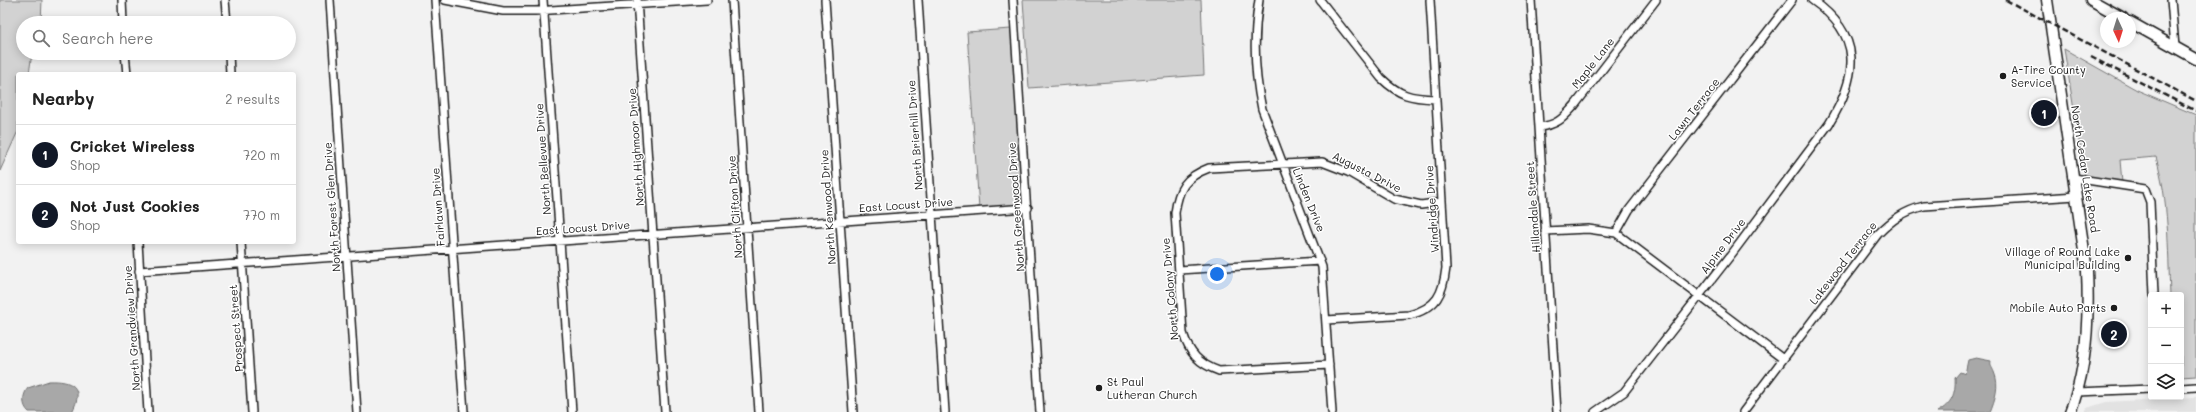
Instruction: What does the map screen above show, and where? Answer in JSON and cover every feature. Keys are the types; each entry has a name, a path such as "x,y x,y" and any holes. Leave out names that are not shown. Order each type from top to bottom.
{"main road":[{"name":"North Cedar Lake Road","path":"2047,0 2084,242 2088,297 2085,340 2077,392 2070,412"},
{"path":"2091,0 2112,12"},
{"path":"2136,25 2196,59"}],"street":[{"path":"122,0 123,16"},
{"path":"226,0 227,16"},
{"name":"North Forest Glen Drive","path":"330,0 357,412"},
{"name":"Fairlawn Drive","path":"435,0 464,412"},
{"path":"445,0 504,11 544,10 637,2 706,0"},
{"name":"North Bellevue Drive","path":"543,0 572,412"},
{"name":"North Clifton Drive","path":"732,0 760,412"},
{"name":"North Kenwood Drive","path":"825,0 853,412"},
{"name":"North Brierhill Drive","path":"918,0 945,412"},
{"name":"North Greenwood Drive","path":"1013,0 1028,208 1040,412"},
{"name":"Linden Drive","path":"1259,0 1254,28 1257,85 1262,109 1320,261 1326,320 1332,412"},
{"path":"1320,0 1381,78 1392,89 1415,98 1436,99"},
{"name":"Windridge Drive","path":"1326,320 1410,315 1422,311 1433,303 1444,288 1446,268 1430,0"},
{"name":"Hillandale Street","path":"1531,0 1557,412"},
{"name":"Maple Lane","path":"1539,126 1551,126 1561,120 1575,105 1656,0"},
{"name":"Lawn Terrace","path":"1616,233 1629,210 1792,0"},
{"name":"Alpine Drive","path":"1595,412 1624,392 1699,296 1829,124 1839,108 1850,79 1851,53 1848,39 1827,10 1812,0"},
{"path":"2172,0 2175,47"},
{"name":"North Highmoor Drive","path":"637,2 665,412"},
{"path":"126,60 127,72"},
{"path":"229,60 230,72"},
{"name":"Augusta Drive","path":"1283,163 1322,162 1348,172 1394,200 1421,204 1442,202"},
{"name":"North Colony Drive","path":"1283,163 1209,168 1197,173 1185,183 1178,195 1175,214 1183,333 1187,346 1196,358 1206,366 1219,371 1329,365"},
{"path":"2074,178 2146,189 2150,202 2154,292"},
{"name":"Lakewood Terrace","path":"1743,412 1878,234 1892,220 1907,210 1924,206 1952,203 2076,196"},
{"name":"East Locust Drive","path":"139,271 1028,208"},
{"path":"1545,231 1588,229 1616,233 1783,359"},
{"name":"North Grandview Drive","path":"138,244 148,412"},
{"name":"Prospect Street","path":"241,244 252,412"},
{"path":"1179,270 1320,261"},
{"path":"2184,388 2196,387"},
{"path":"2077,392 2148,389"}],"shaded area":[{"path":"0,0 42,0 41,16 16,16 16,60 31,60 29,72 16,72 16,135 0,171"},
{"path":"1023,0 1201,0 1204,75 1029,88"},
{"path":"1011,29 1022,197 1013,206 979,209 967,32"},
{"path":"2064,49 2137,90 2196,115 2196,376 2184,377 2184,292 2170,292 2166,208 2156,157 2120,160 2122,183 2085,177"},
{"path":"1976,358 1991,361 1996,377 1997,387 1990,412 1937,412 1950,402 1955,389 1955,378 1960,372 1965,374 1968,360"},
{"path":"49,381 64,382 74,387 77,396 72,412 29,412 27,410 24,400 28,388"},
{"path":"2196,397 2196,412 2085,412 2087,408 2106,402 2148,400 2184,400 2184,398"}],"railway":[{"path":"2006,0 2196,101"},
{"path":"2091,57 2196,111"}],"place":[{"name":"A-Tire County Service","path":"2003,76"},
{"name":"Cricket Wireless","path":"2044,113"},
{"name":"Village of Round Lake Municipal Building","path":"2128,258"},
{"name":"Mobile Auto Parts","path":"2114,308"},
{"name":"Not Just Cookies","path":"2114,334"},
{"name":"St Paul Lutheran Church","path":"1099,388"}]}
